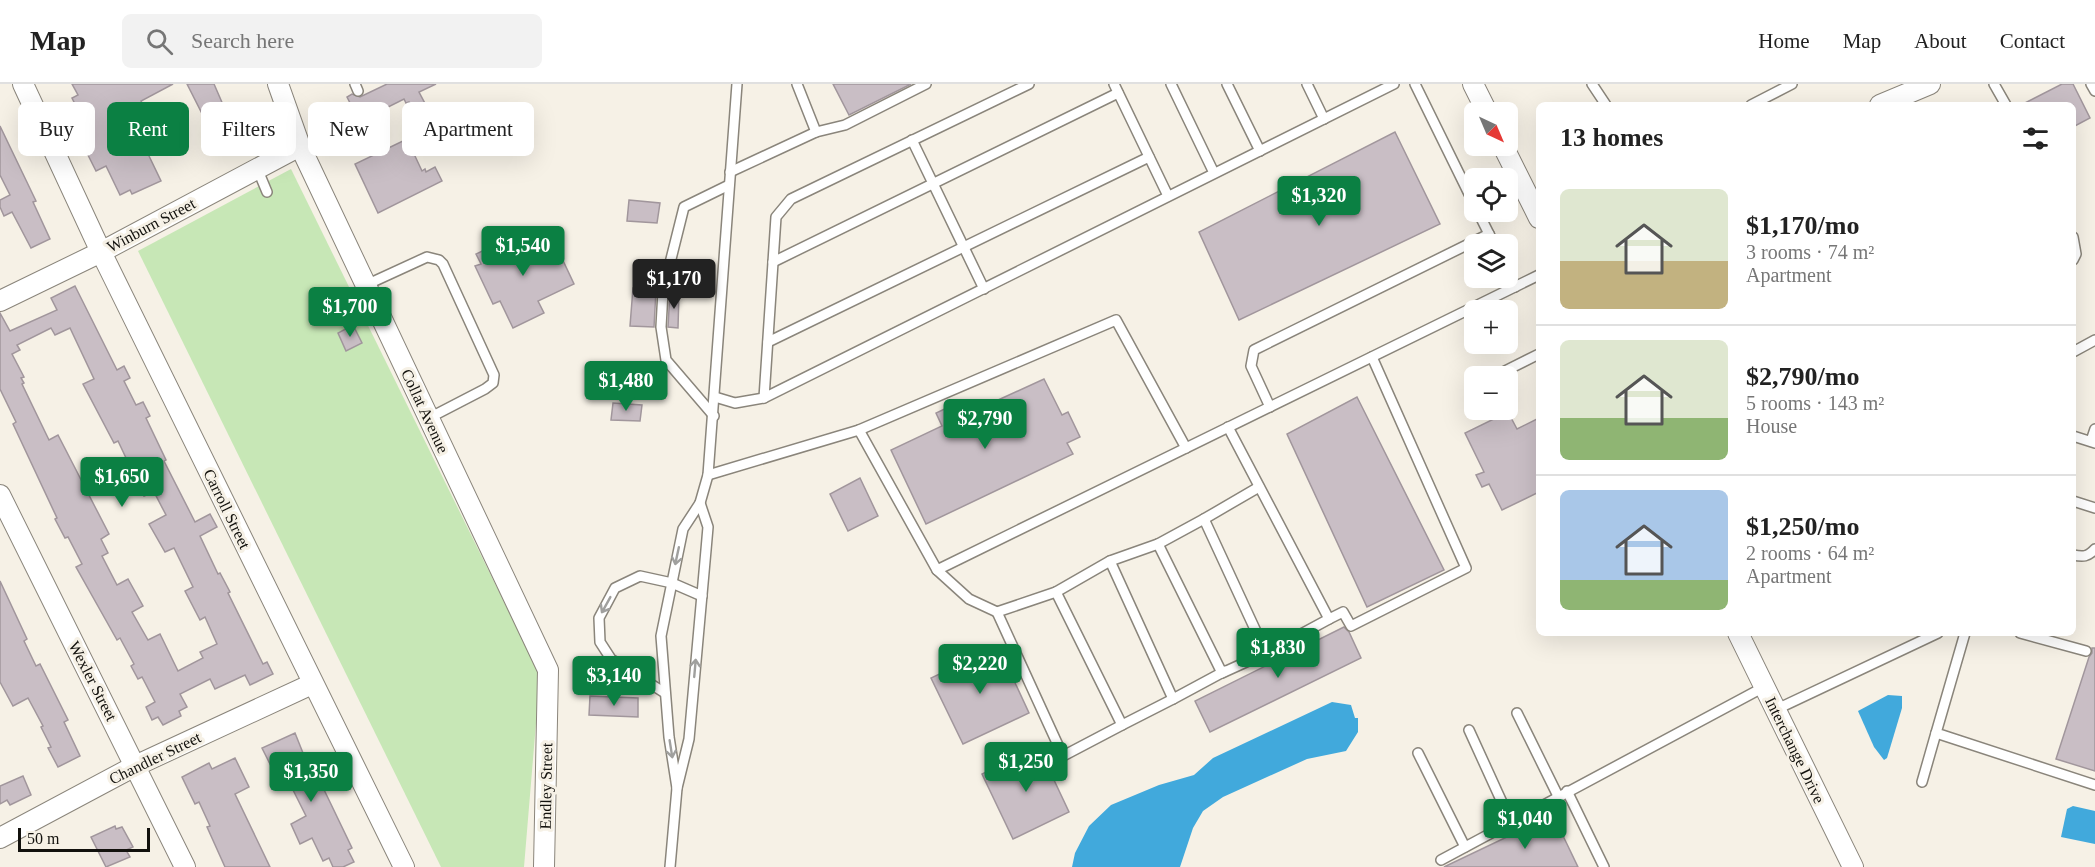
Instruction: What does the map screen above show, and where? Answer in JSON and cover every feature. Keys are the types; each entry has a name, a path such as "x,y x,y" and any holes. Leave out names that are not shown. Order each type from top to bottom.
{"street":[{"name":"Carroll Street","path":"23,84 101,252 404,867"},
{"path":"1473,84 1482,102"},
{"path":"1887,102 1930,84"},
{"name":"Collat Avenue","path":"281,85 300,146 548,670"},
{"name":"Winburn Street","path":"0,301 101,252 300,146"},
{"path":"1508,156 1536,212"},
{"name":"Wexler Street","path":"0,495 185,867"},
{"name":"Interchange Drive","path":"1739,636 1854,867"},
{"name":"Endley Street","path":"544,867 548,670"},
{"name":"Chandler Street","path":"0,838 135,766 312,684"}],"lane":[{"path":"676,788 661,636 683,529 700,503 708,475 737,84"},
{"path":"797,84 816,132"},
{"path":"730,172 816,132 845,125 926,84"},
{"path":"764,398 776,218 791,199 1029,84"},
{"path":"1171,84 1214,173"},
{"path":"1227,84 1260,151"},
{"path":"1307,84 1324,119"},
{"path":"715,397 735,403 764,398 1394,84"},
{"path":"1415,84 1464,184"},
{"path":"1592,84 1604,102"},
{"path":"1757,102 1792,84"},
{"path":"1994,84 2004,102"},
{"path":"2091,84 2095,91"},
{"path":"773,262 933,184 1116,88 1168,196"},
{"path":"912,140 984,289"},
{"path":"768,342 1149,157"},
{"path":"257,168 267,192"},
{"path":"714,416 666,360 662,327 663,291 684,207 729,185"},
{"path":"1483,222 1489,234"},
{"path":"1270,407 1251,366 1254,350 1464,246"},
{"path":"366,285 428,257 439,260 443,264 494,375 493,383 485,390 429,418"},
{"path":"1518,286 1536,276"},
{"path":"937,570 1513,288"},
{"path":"708,475 859,430 1116,320 1186,448"},
{"path":"2076,350 2095,340"},
{"path":"1515,366 1536,356"},
{"path":"859,430 937,570 969,599 997,612 1063,756 1343,612 1351,626 1466,568 1372,357"},
{"path":"1228,427 1329,619"},
{"path":"2076,437 2093,442 2095,429"},
{"path":"997,612 1056,592 1110,561 1158,544 1259,487"},
{"path":"2076,502 2095,508"},
{"path":"670,867 676,788 689,739 708,527 700,503"},
{"path":"1204,519 1266,653"},
{"path":"1158,544 1222,673 1225,671"},
{"path":"2076,556 2084,557 2095,549"},
{"path":"1110,561 1173,699"},
{"path":"665,693 611,659 600,642 599,618 615,588 639,576 672,583 702,596"},
{"path":"1056,592 1122,725"},
{"path":"1775,710 1932,636"},
{"path":"1923,782 1964,636"},
{"path":"2031,636 2086,651"},
{"path":"1441,860 1764,687"},
{"path":"1517,713 1558,796"},
{"path":"1469,730 1511,822"},
{"path":"1936,733 2095,785"},
{"path":"1419,753 1466,846"},
{"path":"1567,791 1604,867"}],"green space":[{"path":"291,169 540,675 524,867 441,867 138,251"}],"water":[{"path":"1888,695 1902,696 1902,708 1887,758 1884,760 1874,747 1858,711"},
{"path":"1332,702 1351,705 1355,718 1358,718 1358,732 1346,751 1307,759 1223,797 1203,811 1193,828 1180,867 1072,867 1075,853 1089,826 1111,805 1159,785 1194,775 1213,758"},
{"path":"2073,806 2095,811 2095,844 2061,837 2067,809"}],"building":[{"path":"72,84 173,84 142,102 107,102 107,156 149,156 161,181 132,194 130,190 120,195 106,166 96,171 88,156 95,156 95,102 74,102 72,98 78,95"},
{"path":"187,84 214,84 222,102 201,102 201,112"},
{"path":"387,84 436,84 419,92 424,102 406,102 404,99 390,106 390,102 350,102 347,97 352,94 360,97"},
{"path":"833,84 911,84 849,115"},
{"path":"2062,84 2073,84 2090,118 2076,125 2076,102 2027,102"},
{"path":"0,126 36,201 33,202 50,239 31,248 12,212 4,216 0,207 0,200 10,195 0,175"},
{"path":"1395,132 1440,224 1239,320 1199,232"},
{"path":"402,141 402,156 415,156 422,171 425,169 426,172 435,167 442,181 378,213 355,164 372,156 390,156 390,147"},
{"path":"629,200 660,203 657,223 627,221"},
{"path":"551,235 574,284 538,301 544,313 513,328 500,301 493,304 475,266 481,264 476,254 509,238 515,252"},
{"path":"75,286 117,370 124,366 130,378 124,381 136,405 143,402 150,416 146,418 166,460 164,461 195,522 210,514 217,527 200,536 218,574 220,573 230,592 228,593 263,664 267,662 273,674 250,685 245,675 215,689 210,679 180,694 187,707 179,711 181,716 163,725 158,717 152,720 146,707 155,702 142,677 138,679 131,666 134,664 120,638 117,640 76,567 82,564 68,537 65,538 55,519 57,518 13,424 16,422 0,389 0,313 10,331 57,310 51,298","holes":["51,328 55,335 70,328 94,379 83,384 114,443 118,441 144,496 154,492 166,515 149,524 165,552 174,548 193,587 185,591 200,620 205,617 217,644 200,652 203,658 178,671 160,634 148,640 132,612 143,606 128,579 117,585 102,556 108,553 101,539 109,534 58,435 49,440 22,384 24,383 21,378 24,377 12,354 20,350 17,345"]},
{"path":"633,288 656,290 654,327 630,326"},
{"path":"670,291 679,292 678,328 668,327"},
{"path":"353,325 362,343 346,351 338,333"},
{"path":"1044,379 1062,415 1068,412 1080,437 1067,443 1073,454 926,524 891,450 942,426 936,413 955,404 961,417"},
{"path":"1357,397 1444,570 1367,607 1287,434"},
{"path":"613,403 642,405 640,421 611,420"},
{"path":"1492,420 1512,420 1517,429 1536,420 1536,493 1502,510 1489,484 1482,487 1476,475 1484,472 1465,433"},
{"path":"860,478 878,516 848,531 830,494"},
{"path":"0,581 27,639 24,641 36,666 40,664 68,720 64,722 80,756 58,767 48,748 51,747 41,727 43,726 28,698 13,706 0,682"},
{"path":"1344,627 1349,632 1361,658 1210,732 1195,701"},
{"path":"998,646 1029,713 963,744 931,678"},
{"path":"2092,648 2095,648 2095,771 2056,759"},
{"path":"590,696 638,698 638,717 589,715"},
{"path":"295,733 311,773 315,771 352,848 348,850 354,862 343,867 333,867 329,858 323,861 312,838 300,844 291,824 306,816 280,764 272,768 262,748"},
{"path":"1038,746 1069,812 1013,839 982,774"},
{"path":"235,758 249,787 235,794 270,867 225,867 207,827 210,826 199,802 195,804 182,777 209,763 212,769"},
{"path":"23,776 31,795 10,805 7,800 0,804 0,786"},
{"path":"1553,815 1578,867 1444,867"},
{"path":"115,826 116,829 122,827 133,847 126,850 130,857 106,867 91,837"}]}
